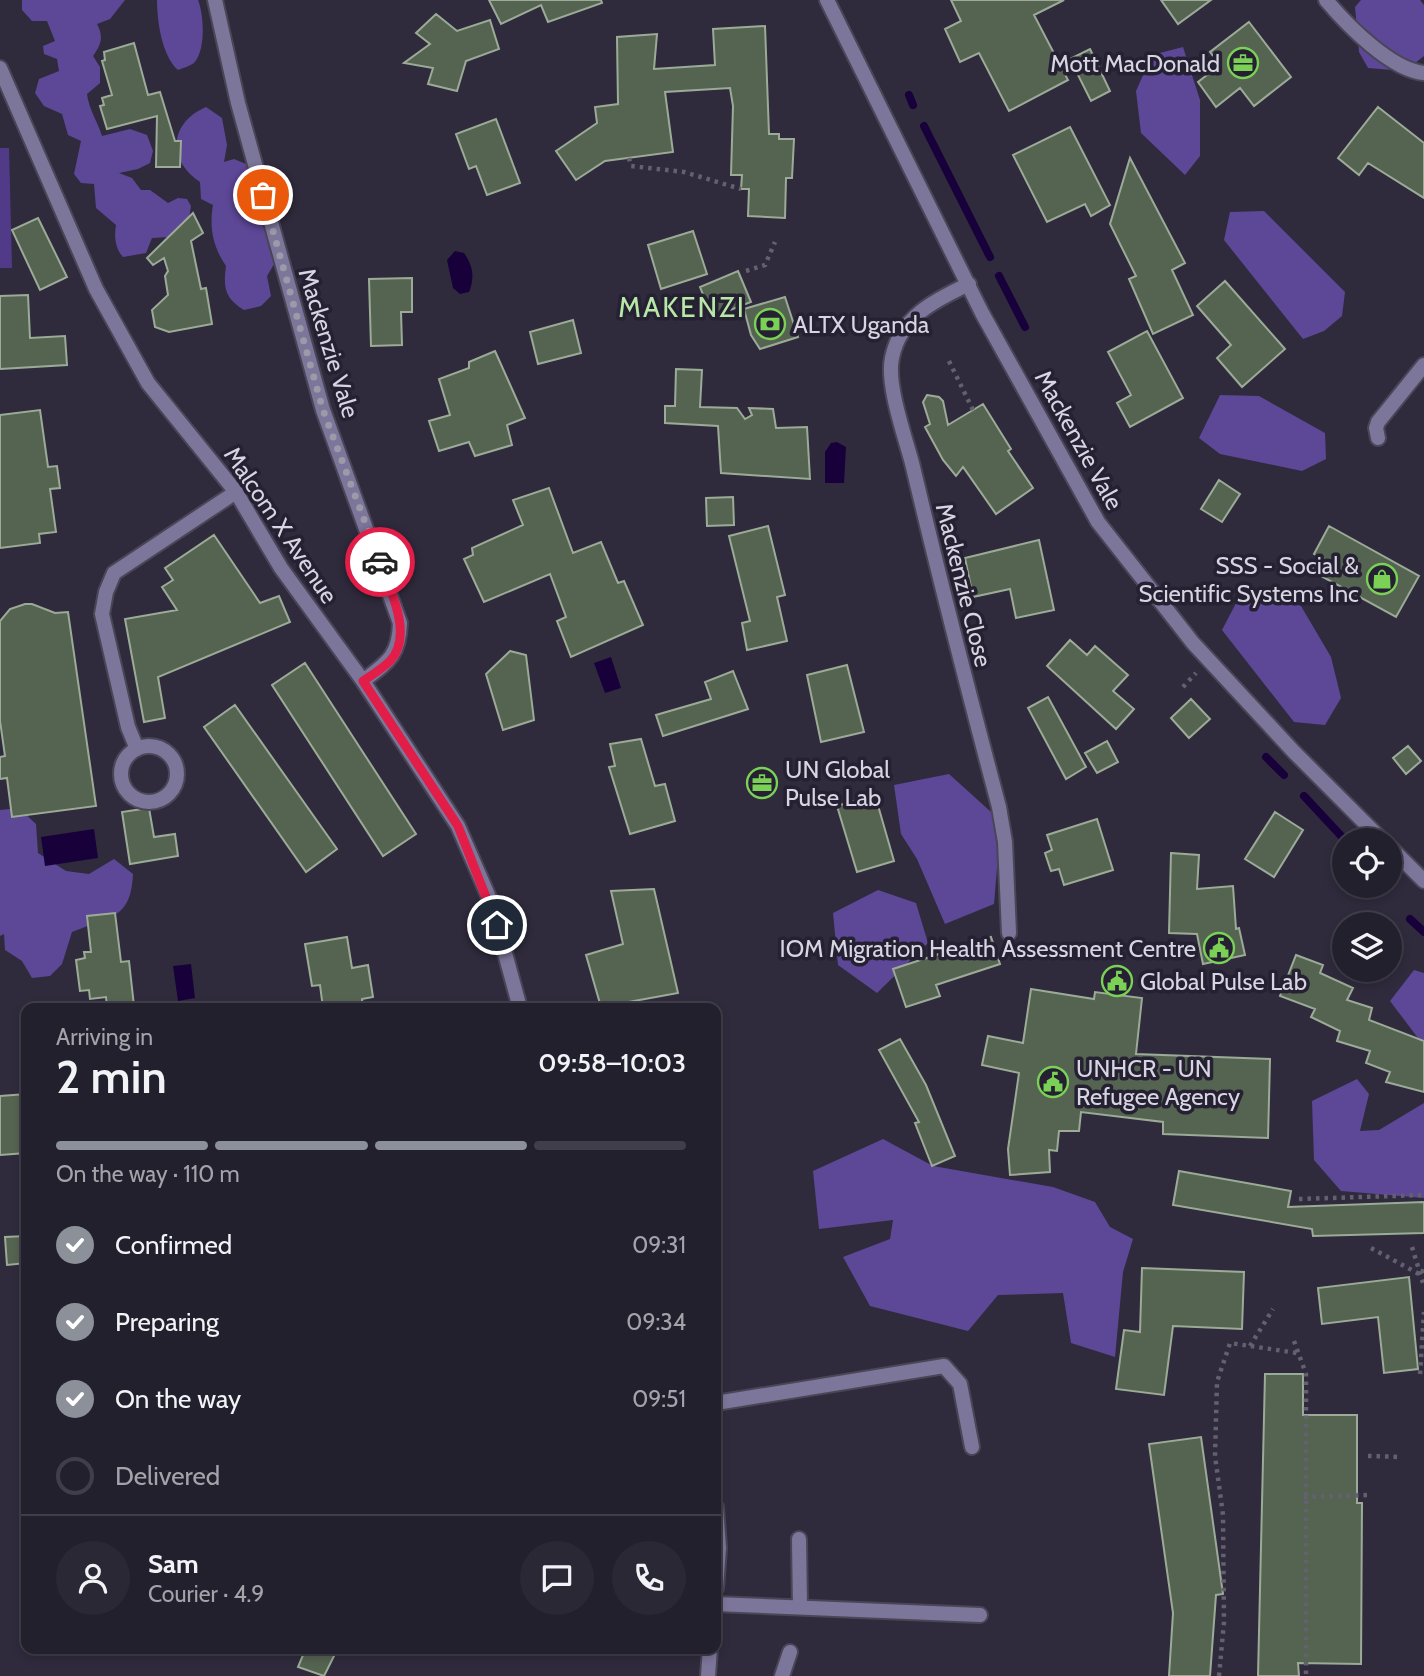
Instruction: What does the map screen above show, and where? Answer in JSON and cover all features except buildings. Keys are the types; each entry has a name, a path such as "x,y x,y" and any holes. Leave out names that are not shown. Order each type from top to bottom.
{"street":[{"name":"Mackenzie Vale","path":"215,0 241,114 323,410 400,623 399,641 391,660 363,681"},
{"name":"Mackenzie Vale","path":"827,0 969,284 1074,483 1098,522 1146,587 1254,709 1370,828"},
{"path":"1326,0 1364,39 1395,62 1424,73"},
{"name":"Malcom X Avenue","path":"0,68 96,289 148,383 236,492 281,568 363,681 458,826 491,902 519,1003"},
{"name":"Mackenzie Close","path":"969,284 927,304 898,340 891,360 894,388 932,553 999,807 1005,842 1009,933"},
{"path":"1378,438 1378,422 1424,365"},
{"path":"137,749 128,727 102,614 106,592 114,573 236,492"},
{"path":"1402,859 1424,881"},
{"path":"721,1402 944,1366 960,1384 972,1447"},
{"path":"799,1539 800,1607"},
{"path":"721,1604 980,1615"},
{"path":"782,1676 790,1653"},
{"path":"708,1676 710,1654"}],"path":[{"path":"629,158 631,166 684,172 741,188"},
{"path":"746,271 765,265 775,242"},
{"path":"949,361 973,410"},
{"path":"1299,1199 1424,1195"},
{"path":"1412,1247 1424,1286"},
{"path":"1371,1248 1421,1275"},
{"path":"1421,1275 1424,1268"},
{"path":"1250,1346 1273,1309"},
{"path":"1420,1374 1424,1312"},
{"path":"1294,1341 1307,1374 1304,1497 1306,1676"},
{"path":"1219,1676 1224,1622 1223,1542 1215,1456 1217,1382 1230,1343 1297,1353"},
{"path":"1368,1456 1401,1457"},
{"path":"1304,1497 1371,1495"}],"shaded area":[{"path":"22,0 125,0 110,19 97,24 101,41 93,56 100,67 100,83 87,94 89,105 102,136 130,129 147,135 153,151 150,163 119,173 132,178 141,190 150,190 168,203 178,198 187,199 191,206 188,224 169,237 152,238 146,253 123,257 116,242 116,225 96,208 94,184 81,183 74,174 81,141 68,135 62,114 44,106 35,93 39,79 59,71 57,59 44,54 43,46 55,41 47,21 32,21 22,10"},
{"path":"157,0 198,0 203,23 202,41 198,57 191,65 178,70 168,56 159,28"},
{"path":"1361,0 1420,0 1424,5 1424,56 1405,71 1368,68 1359,52 1355,7"},
{"path":"1183,47 1200,100 1200,156 1185,175 1141,133 1136,91 1152,55"},
{"path":"206,107 222,118 227,145 224,162 234,159 253,167 261,183 250,215 270,223 276,261 267,276 271,296 261,306 244,310 227,292 226,266 213,237 213,205 201,199 200,182 189,173 178,153 179,132 185,122"},
{"path":"0,148 9,148 12,268 0,268"},
{"path":"1264,211 1345,292 1342,316 1324,331 1303,339 1224,240 1230,212"},
{"path":"455,251 464,253 471,267 472,281 469,292 460,294 453,288 447,260"},
{"path":"1220,395 1259,396 1325,433 1326,459 1302,471 1220,454 1199,438"},
{"path":"837,442 846,447 844,483 825,483 825,452 831,443"},
{"path":"1245,586 1301,606 1331,657 1341,698 1325,725 1294,722 1222,630"},
{"path":"611,657 621,688 605,693 594,663"},
{"path":"949,774 1001,821 994,904 945,924 917,859 901,834 894,785"},
{"path":"19,808 36,824 38,853 66,871 89,874 114,859 133,874 128,900 123,909 116,915 72,932 62,964 50,976 32,978 22,961 5,950 4,934 0,936 0,810"},
{"path":"94,829 98,858 45,866 41,837"},
{"path":"878,890 916,903 928,943 877,993 838,965 833,913"},
{"path":"191,964 195,998 178,1001 173,966"},
{"path":"1414,970 1424,973 1424,1046 1390,1001"},
{"path":"1357,1079 1369,1094 1360,1131 1379,1130 1424,1103 1424,1198 1341,1191 1314,1160 1312,1101"},
{"path":"883,1139 933,1166 1053,1187 1095,1202 1110,1227 1133,1239 1123,1272 1115,1357 1071,1343 1063,1293 998,1295 968,1331 870,1306 843,1257 890,1239 893,1220 819,1229 813,1171"}],"waterway":[{"path":"909,95 913,105"},
{"path":"924,126 990,257"},
{"path":"999,276 1025,327"},
{"path":"1266,757 1284,775"},
{"path":"1304,796 1334,828"},
{"path":"1410,919 1424,932"}],"way so far":[{"path":"263,195 323,410 380,562"}],"place":[{"name":"Mott MacDonald","path":"1243,63"},
{"name":"ALTX Uganda","path":"770,324"},
{"name":"SSS - Social & Scientific Systems Inc","path":"1382,579"},
{"name":"UN Global Pulse Lab","path":"762,783"},
{"name":"IOM Migration Health Assessment Centre","path":"1219,948"},
{"name":"Global Pulse Lab","path":"1117,981"},
{"name":"UNHCR - UN Refugee Agency","path":"1053,1082"}],"district":[{"name":"MAKENZI","path":"682,307"}],"route":[{"path":"380,562 400,623 399,641 391,660 363,681 458,826 491,902 497,925"}]}
